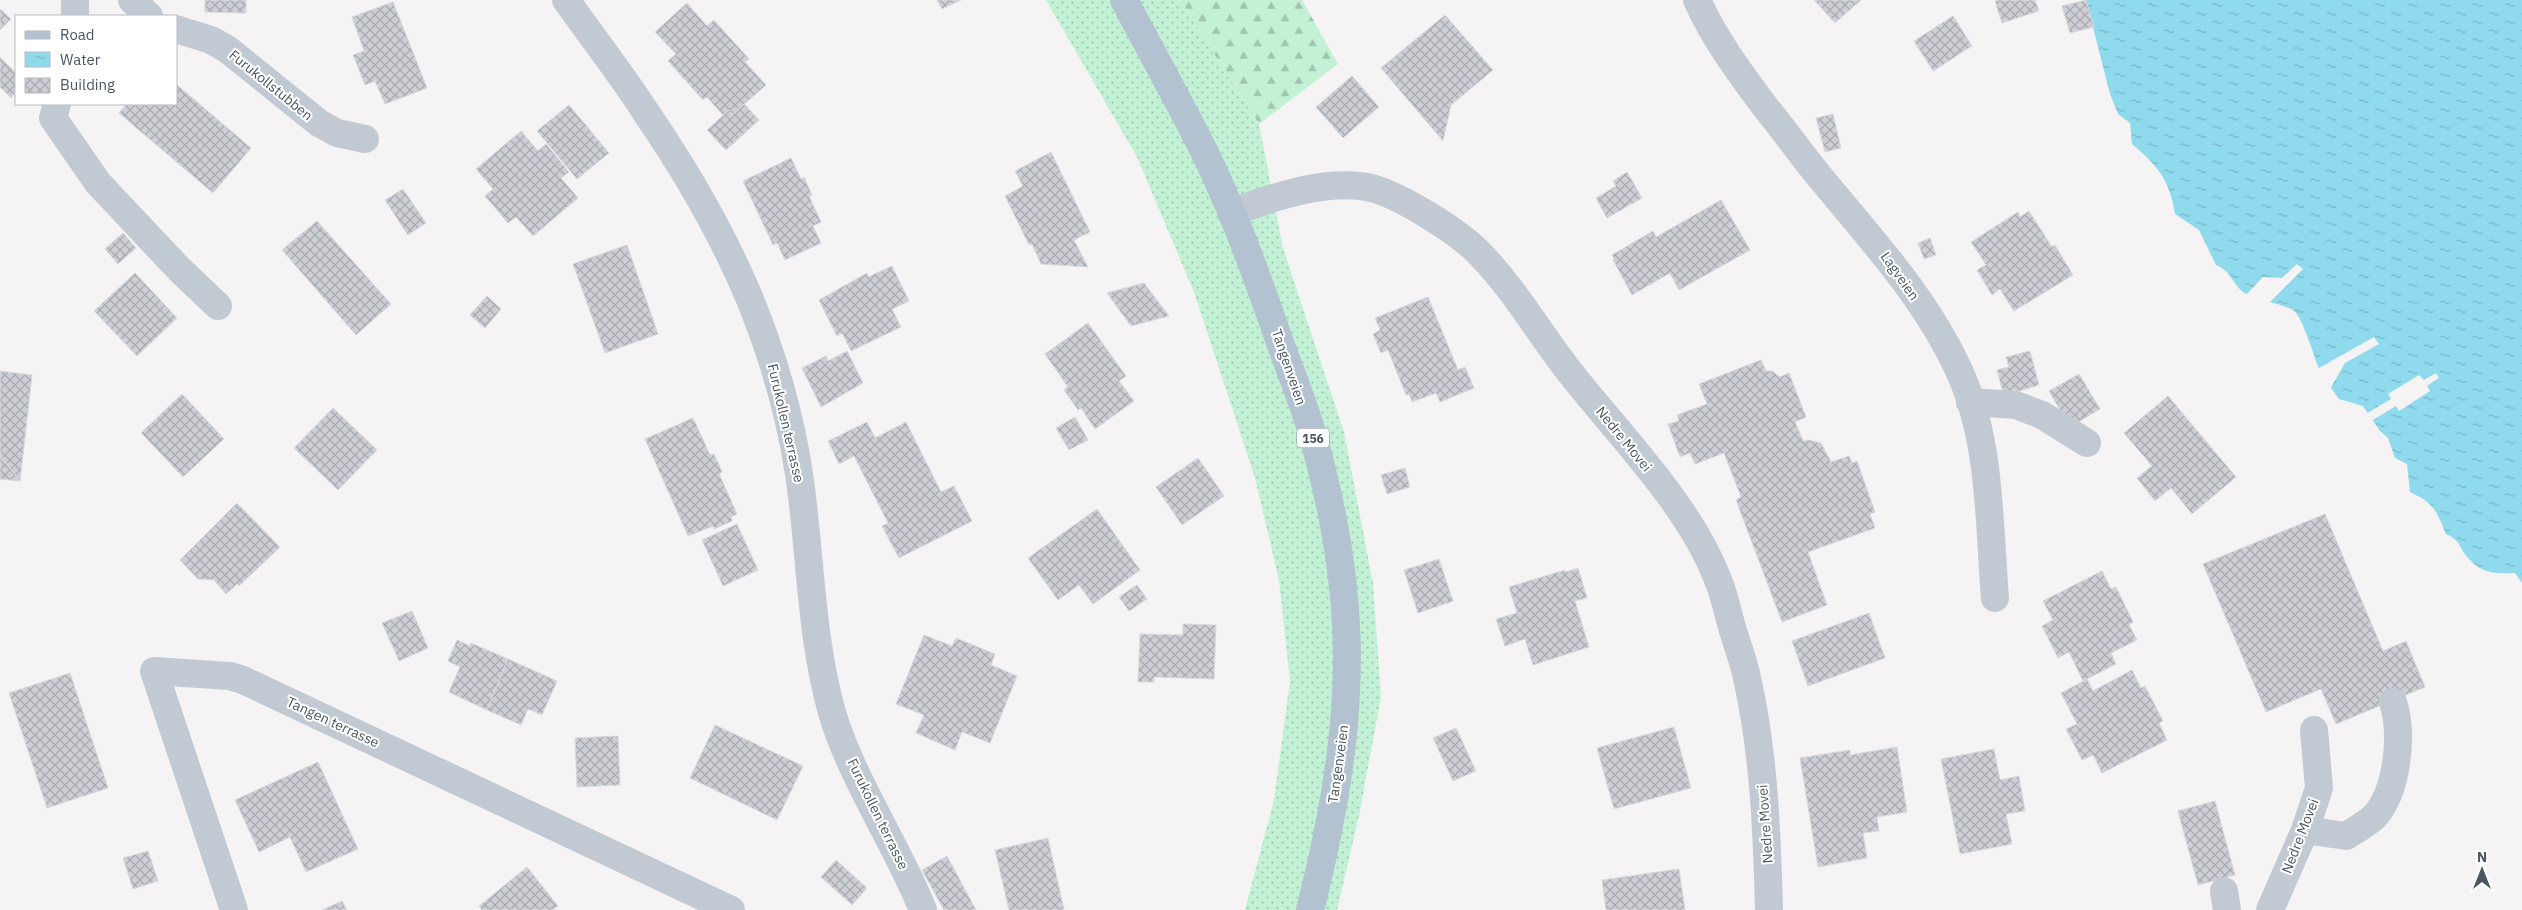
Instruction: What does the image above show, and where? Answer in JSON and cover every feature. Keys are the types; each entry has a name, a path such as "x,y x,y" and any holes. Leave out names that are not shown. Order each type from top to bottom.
{"main road":[{"name":"Tangenveien","path":"1124,0 1205,153 1231,213 1266,302 1310,426 1331,514 1339,558 1345,624 1346,691 1338,772 1323,858 1310,910"}],"street":[{"path":"75,0 75,15"},
{"path":"132,0 148,15"},
{"name":"Furukollen terrasse","path":"566,0 647,113 679,163 712,222 749,297 777,375 795,453 817,638 833,714 876,813 923,910"},
{"name":"Lagveien","path":"1697,0 1727,55 1818,175 1895,266 1951,354 1970,402 1987,487 1995,598"},
{"name":"Furukollstubben","path":"178,30 211,40 227,50 318,123 337,133 366,139"},
{"path":"55,111 98,183 179,269 218,306"},
{"name":"Nedre Movei","path":"1231,213 1273,196 1317,188 1337,186 1374,189 1412,207 1454,234 1478,252 1513,292 1564,365 1658,481 1695,535 1718,579 1746,676 1758,742 1766,818 1769,910"},
{"path":"1970,402 2016,406 2042,415 2087,443"},
{"name":"Tangen terrasse","path":"234,910 154,671 230,676 243,680 731,910"},
{"path":"2305,830 2346,836 2375,816 2392,787 2397,756 2396,712 2393,702"},
{"name":"Nedre Movei","path":"2270,910 2305,830 2318,788 2314,730"}],"green space":[{"path":"1046,0 1180,0 1259,124 1283,248 1344,432 1373,583 1381,697 1359,816 1337,910 1245,910 1274,800 1290,681 1279,580 1255,478 1194,292 1137,157"},
{"path":"1180,0 1302,0 1338,64 1259,124"}],"water":[{"path":"2086,0 2522,0 2522,583 2515,573 2490,572 2479,568 2469,559 2458,543 2446,534 2433,508 2410,492 2407,464 2395,458 2388,438 2380,431 2363,406 2339,399 2320,370 2305,330 2296,313 2286,307 2243,292 2225,270 2216,265 2199,230 2175,214 2166,182 2149,159 2132,144 2130,123 2118,114 2110,94"}],"pier":[{"path":"2297,264 2303,269 2267,305 2245,296 2263,277 2282,278"},
{"path":"2374,337 2379,344 2345,363 2330,389 2317,369"},
{"path":"2436,373 2439,378 2427,386 2430,391 2399,411 2396,406 2371,421 2366,414 2391,399 2388,394 2419,375 2424,380"}],"building":[{"path":"205,0 246,0 246,13 205,12"},
{"path":"937,0 961,0 942,9"},
{"path":"1814,0 1861,0 1835,23"},
{"path":"2035,0 2039,11 2002,23 1995,1"},
{"path":"2086,0 2094,27 2070,33 2062,6"},
{"path":"393,2 427,88 385,104 375,81 365,85 353,55 364,51 352,17"},
{"path":"687,3 707,26 714,20 749,59 745,62 766,85 733,114 729,110 723,115 707,97 703,100 668,61 676,54 655,32"},
{"path":"0,9 11,19 0,30"},
{"path":"1445,15 1493,70 1451,105 1443,141 1381,68"},
{"path":"1953,16 1972,46 1933,71 1914,41"},
{"path":"0,57 15,72 15,93 11,98 0,87"},
{"path":"1352,76 1379,107 1343,138 1316,107"},
{"path":"178,86 251,148 213,193 119,113 126,105 178,105"},
{"path":"744,104 759,120 726,150 707,130 729,110 733,114"},
{"path":"569,105 609,153 577,179 537,131"},
{"path":"1833,114 1841,148 1825,152 1816,118"},
{"path":"521,131 538,151 546,144 569,172 561,178 578,198 533,236 516,217 508,223 485,196 493,189 476,169"},
{"path":"1051,152 1090,232 1074,240 1088,267 1041,264 1032,244 1029,245 1005,196 1023,186 1015,171"},
{"path":"791,158 801,179 804,177 812,195 809,196 821,222 813,226 821,243 785,260 777,243 773,245 743,181"},
{"path":"1627,172 1642,198 1607,218 1596,198 1616,186 1613,181"},
{"path":"403,189 426,223 408,235 385,200"},
{"path":"1721,200 1750,250 1679,290 1670,273 1632,295 1612,255 1653,231 1656,237"},
{"path":"2029,211 2052,247 2055,245 2073,275 2014,311 2000,289 1992,295 1977,270 1986,265 1971,242 2018,212 2020,217"},
{"path":"317,221 391,304 356,335 282,250"},
{"path":"123,233 136,248 118,264 105,249"},
{"path":"1930,238 1936,255 1924,259 1918,243"},
{"path":"627,245 658,334 605,353 573,264"},
{"path":"892,266 909,301 892,309 901,327 851,351 842,333 837,336 819,300 867,273 868,277"},
{"path":"135,273 177,318 137,356 94,311"},
{"path":"1144,283 1169,316 1131,326 1107,293"},
{"path":"487,296 501,309 485,328 470,315"},
{"path":"1428,297 1458,370 1465,367 1474,388 1440,402 1436,393 1412,402 1409,394 1406,395 1388,350 1381,353 1373,334 1380,330 1375,318"},
{"path":"1088,323 1126,376 1119,381 1134,401 1095,429 1081,408 1078,410 1064,390 1068,387 1045,354"},
{"path":"847,351 863,383 821,407 802,368 826,356 828,361"},
{"path":"2030,351 2039,385 2016,392 2015,390 2003,393 1997,370 2009,367 2006,357"},
{"path":"1761,360 1766,371 1772,371 1780,377 1789,373 1806,417 1795,422 1803,441 1809,440 1821,443 1831,462 1849,456 1852,463 1857,461 1875,512 1870,514 1875,528 1808,552 1827,605 1782,622 1736,500 1741,497 1724,453 1695,464 1690,453 1680,457 1668,424 1679,421 1677,415 1707,404 1699,384"},
{"path":"0,371 32,375 20,481 0,456"},
{"path":"2079,374 2100,409 2070,427 2049,391"},
{"path":"182,394 224,439 183,477 141,433"},
{"path":"2168,396 2236,477 2192,514 2171,488 2155,501 2137,478 2152,466 2124,433"},
{"path":"333,408 377,450 338,490 294,448"},
{"path":"1075,417 1088,440 1069,450 1056,428"},
{"path":"693,418 710,455 714,454 722,472 719,474 737,514 731,517 732,521 714,529 713,526 688,536 645,439"},
{"path":"867,422 875,438 906,422 941,492 954,486 972,521 899,558 882,526 888,523 854,456 839,464 828,441"},
{"path":"0,456 20,481 0,479"},
{"path":"1198,458 1224,496 1182,525 1156,487"},
{"path":"1405,468 1410,487 1387,494 1381,475"},
{"path":"237,503 280,547 239,586 237,584 226,594 214,580 198,579 180,560"},
{"path":"1097,509 1140,570 1093,604 1079,585 1058,600 1028,558"},
{"path":"2325,514 2383,651 2406,641 2425,687 2336,724 2321,689 2266,712 2203,564"},
{"path":"737,524 758,570 723,586 702,540"},
{"path":"1439,559 1453,601 1418,613 1404,570"},
{"path":"1578,568 1587,598 1575,601 1589,647 1533,665 1525,639 1505,646 1496,619 1517,613 1509,587 1565,570 1566,572"},
{"path":"2102,571 2111,589 2116,587 2133,622 2129,625 2137,640 2111,653 2116,664 2083,681 2069,652 2058,658 2042,626 2053,620 2043,601"},
{"path":"1137,585 1147,599 1129,611 1119,597"},
{"path":"412,611 428,648 399,661 382,623"},
{"path":"1869,613 1885,658 1808,686 1792,641"},
{"path":"1183,624 1216,625 1214,679 1154,677 1154,682 1138,682 1140,634 1183,635"},
{"path":"924,635 952,646 956,638 995,654 991,665 1017,676 990,743 962,732 955,750 916,733 924,715 896,704"},
{"path":"457,640 470,646 471,643 508,659 487,710 449,692 460,667 448,661"},
{"path":"508,659 557,681 542,715 528,709 521,725 487,710"},
{"path":"2132,670 2141,688 2145,686 2163,721 2159,723 2167,740 2102,773 2093,755 2082,760 2066,729 2077,724 2061,693 2087,679 2093,691"},
{"path":"70,673 108,788 47,808 9,693"},
{"path":"715,725 803,766 777,820 690,778"},
{"path":"1674,727 1691,788 1614,809 1597,748"},
{"path":"1456,728 1476,771 1453,781 1433,738"},
{"path":"618,736 620,785 577,787 575,738"},
{"path":"1897,747 1907,812 1877,817 1879,831 1863,833 1867,858 1818,867 1800,758 1850,750 1850,755"},
{"path":"1994,749 2000,780 2019,776 2025,811 2006,814 2012,844 1960,854 1941,759"},
{"path":"318,762 358,849 306,872 290,837 259,852 235,800"},
{"path":"2215,801 2235,875 2198,885 2178,811"},
{"path":"1048,838 1064,910 1009,910 995,850"},
{"path":"148,851 158,881 133,889 123,858"},
{"path":"947,856 976,910 944,910 922,870"},
{"path":"836,860 867,888 852,905 821,877"},
{"path":"527,867 558,906 553,910 482,910 479,906"},
{"path":"1679,869 1685,910 1606,910 1602,880"},
{"path":"342,901 347,910 322,910"}]}
